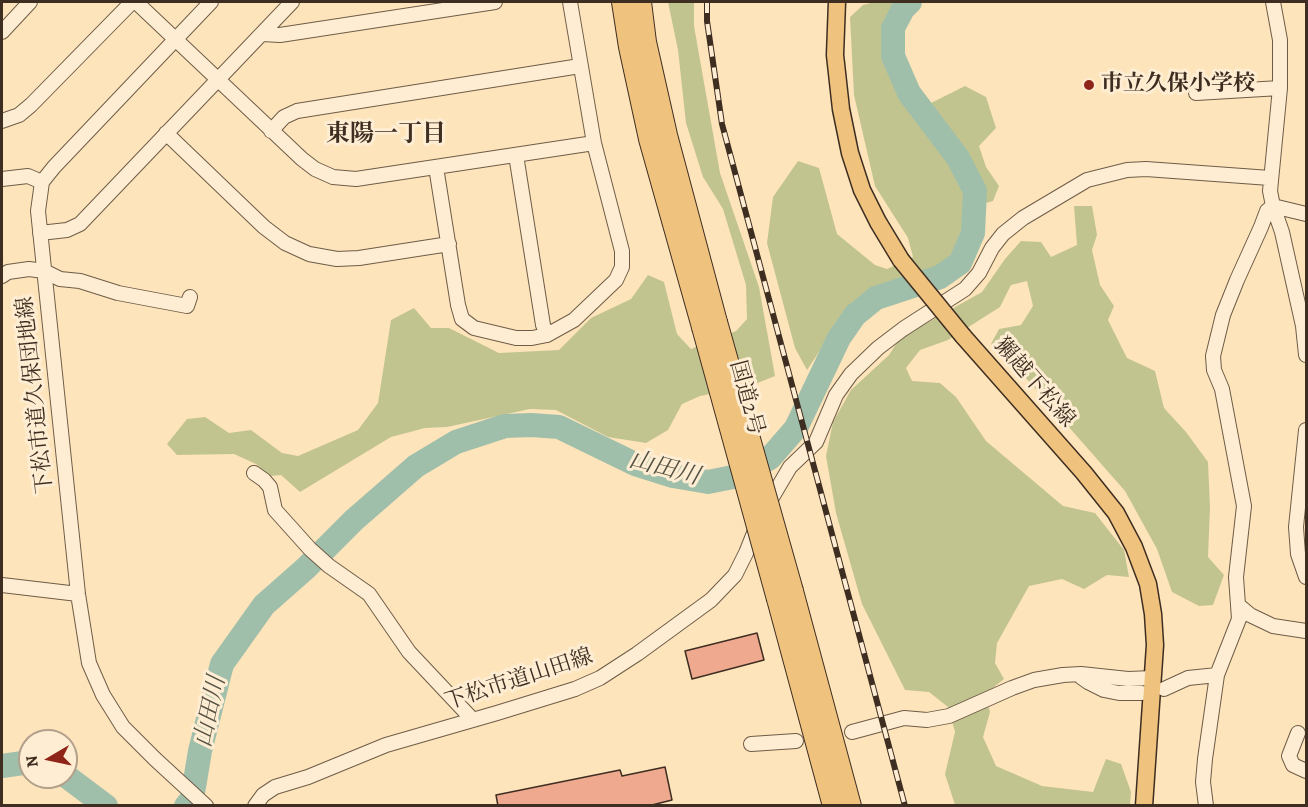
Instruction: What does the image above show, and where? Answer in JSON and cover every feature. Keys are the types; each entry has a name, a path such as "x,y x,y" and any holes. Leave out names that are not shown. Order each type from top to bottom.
{"highway":[{"name":"国道2号","path":"622,2 629,47 649,139 710,325 785,595 851,806"},
{"name":"国道2号","path":"641,2 645,42 710,325"},
{"name":"国道2号","path":"785,595 832,806"}],"main road":[{"name":"獺越下松線","path":"837,2 836,55 841,109 850,153 862,190 901,260 963,336 1084,473 1116,513 1134,547 1148,584 1153,614 1158,683 1144,806"}],"street":[{"path":"2,32 30,2"},
{"path":"2,120 19,114 31,105 134,2 271,131 315,169 333,177 356,180 594,143"},
{"path":"2,179 28,176 42,182 212,2"},
{"path":"40,234 67,230 80,224 216,78 292,2"},
{"path":"262,33 280,35 495,2"},
{"path":"436,167 458,305 462,319 474,328 516,338 547,335 574,320 616,280 622,267 622,251 594,143 570,2"},
{"path":"1273,2 1280,40 1280,88 1270,178 1273,206 1282,232 1303,326 1306,355"},
{"path":"271,131 284,117 297,111 580,66"},
{"path":"1196,93 1280,88"},
{"path":"166,133 264,227 285,243 309,254 337,259 359,258 449,244"},
{"path":"516,155 543,325 547,335"},
{"name":"下松市道山田線","path":"255,806 263,795 275,788 327,770 386,745 575,689 600,678 711,600 735,575 754,531 777,487 790,467 816,442 836,395 851,374 878,348 903,329 964,289 979,273 1002,234 1023,218 1087,180 1127,170 1146,169 1270,178"},
{"name":"下松市道久保団地線","path":"42,182 38,211 40,234 78,594 89,663 103,695 123,727 206,806"},
{"path":"1273,206 1306,214"},
{"path":"1206,806 1203,782 1204,759 1217,675 1239,619 1236,567 1244,506 1222,389 1214,370 1212,356 1223,315 1237,280 1267,211 1273,206"},
{"path":"2,276 9,272 29,269 44,271 60,279 80,281 118,293 187,306 190,297"},
{"path":"1306,429 1296,527 1298,554 1306,577"},
{"path":"254,473 270,488 275,510 310,549 369,594 409,652 473,720"},
{"path":"2,585 78,594"},
{"path":"1238,604 1250,615 1273,626 1306,631"},
{"path":"852,732 904,718 927,720 949,716 1034,680 1081,674 1158,683 1217,675"},
{"path":"1081,674 1081,677 1088,682 1104,690 1119,693 1142,693"},
{"path":"1298,733 1289,756 1293,765 1306,771"},
{"path":"751,744 796,741"}],"green space":[{"path":"668,2 694,2 694,26 720,173 759,287 775,376 750,386 700,396 682,404 668,430 646,443 608,437 556,410 530,409 447,427 425,428 391,437 300,492 281,475 270,476 256,464 234,454 177,455 167,444 187,419 205,417 229,433 251,430 282,453 298,456 358,430 378,403 391,320 414,308 431,328 449,328 499,353 559,350 591,318 631,299 648,275 664,282 677,334 691,349 736,331 747,319 746,285 723,209 703,177 686,123 678,50"},
{"path":"875,2 903,2 889,31 893,65 915,111 965,86 986,97 996,128 979,146 986,167 999,186 993,201 970,214 948,261 929,275 880,289 852,302 807,370 795,348 767,243 773,197 798,161 819,168 837,234 875,265 887,269 913,257 908,238 875,186 854,95 850,17 863,5"},
{"path":"1074,206 1092,206 1097,235 1092,250 1100,285 1114,306 1108,320 1127,358 1155,371 1164,408 1186,432 1208,462 1210,507 1208,557 1224,575 1213,605 1199,606 1172,592 1157,549 1125,491 1024,376 991,344 999,329 1021,325 1033,306 1027,281 1011,285 1000,307 948,340 920,350 906,368 912,381 940,383 956,397 986,441 1063,506 1095,513 1124,550 1129,577 1107,575 1084,589 1062,579 1029,586 997,643 995,663 1004,679 985,694 990,712 983,737 996,766 1042,786 1093,792 1106,759 1121,764 1131,792 1130,805 955,805 945,774 955,732 948,707 929,692 905,690 862,604 836,513 826,456 833,422 851,390 889,355 900,338 982,292 1021,241 1041,242 1051,257 1077,245"}],"building":[{"path":"757,633 764,660 692,679 685,651"},
{"path":"665,767 672,800 648,806 498,806 496,795 620,770 622,776"}],"waterway":[{"name":"山田川","path":"186,806 192,799 200,751 222,664 264,605 306,568 354,520 416,466 456,442 505,426 531,425 559,427 635,464 673,476 708,482 738,476 770,458 796,428 839,338 855,315 876,298 940,277 960,263 973,233 975,191 958,158 909,93 893,56 893,28 903,9 910,2"},
{"name":"山田川","path":"2,766 18,764"},
{"name":"山田川","path":"78,785 106,806"}],"railway":[{"path":"707,2 707,21 722,124 905,806"}],"place":[{"name":"市立久保小学校","path":"1089,85"}],"district":[{"name":"東陽一丁目","path":"386,135"}]}
